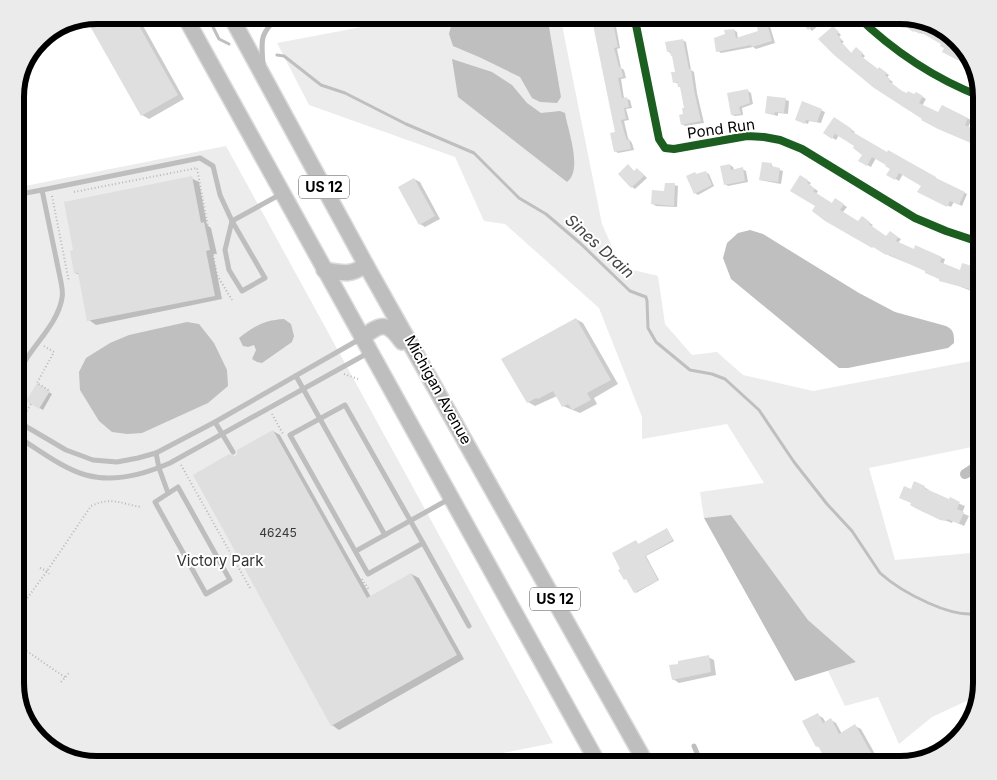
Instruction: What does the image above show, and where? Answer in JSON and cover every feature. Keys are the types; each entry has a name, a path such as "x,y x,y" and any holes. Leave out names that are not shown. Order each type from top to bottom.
{"main road":[{"name":"US 12","path":"189,24 595,756"},
{"name":"Michigan Avenue","path":"235,24 366,265 642,756"},
{"path":"324,270 346,274 353,273 366,265"},
{"path":"366,345 376,327 391,328 401,340 446,423 458,426"}],"street":[{"name":"Pond Run","path":"636,24 659,139 665,148 674,149 747,136 780,140 802,150 915,218 973,240"},
{"path":"866,24 889,44 926,70 973,93"},
{"path":"965,474 973,469"}],"lane":[{"path":"264,77 262,44 265,29 270,24"},
{"path":"24,194 200,158 213,166 220,195 232,220 265,278 242,292 230,270 225,250 232,220 282,194"},
{"path":"24,363 56,316 62,298 61,282 42,190"},
{"path":"24,425 66,450 93,460 117,462 156,453 296,376 366,345"},
{"path":"24,440 65,466 86,475 110,478 138,474 159,468 304,389 366,345"},
{"path":"296,376 384,535"},
{"path":"423,543 368,574 290,435 345,405 423,543 469,626"},
{"path":"215,422 232,452"},
{"path":"156,453 168,493"},
{"path":"178,488 230,580 206,594 155,502 168,493 178,488"},
{"path":"356,551 451,498"},
{"path":"694,746 698,756"}],"path":[{"path":"72,192 196,168 217,275 232,300"},
{"path":"52,196 70,285"},
{"path":"39,352 48,339"},
{"path":"44,346 54,352 37,384 50,391"},
{"path":"25,414 31,404"},
{"path":"181,465 250,588"},
{"path":"24,604 48,573 91,506 103,500 142,507"},
{"path":"40,568 48,573"},
{"path":"24,649 66,678"},
{"path":"61,682 69,673"}],"green space":[{"path":"377,24 562,24 602,224 621,267 658,276 665,324 692,355 717,352 743,375 813,391 973,361 973,447 869,468 895,560 973,553 972,699 932,717 899,744 878,697 845,706 828,671 856,662 808,620 731,516 704,518 700,492 764,483 727,424 642,439 642,417 599,308 505,224 484,221 455,157 309,105 277,43"},
{"name":"Victory Park","path":"226,146 553,743 488,756 87,756 60,746 39,728 26,702 24,688 24,186"}],"shaded area":[{"path":"461,24 549,24 561,97 557,103 540,102 532,98 520,77 453,46 449,34 451,26"},
{"path":"452,59 492,72 512,85 527,103 541,113 560,111 565,113 574,160 572,176 567,182 458,97"},
{"path":"750,230 763,234 859,293 895,312 946,326 953,333 954,343 948,348 848,368 839,368 731,279 723,258 727,243 738,233"},
{"path":"284,319 291,324 294,336 292,342 262,363 252,359 256,350 254,345 243,346 239,338 260,324"},
{"path":"187,322 199,324 214,343 227,370 228,386 208,403 142,433 112,432 99,421 80,390 79,372 86,358 110,343 129,335"},
{"path":"731,515 808,620 856,662 795,681 704,518"}],"building":[{"path":"138,24 178,95 141,116 89,25"},
{"path":"593,24 613,24 618,47 614,48 623,77 618,78 622,98 627,97 629,107 624,108 626,119 621,120 631,149 614,152 610,133 615,132"},
{"path":"756,24 767,24 772,41 752,47 751,45 716,52 714,38 725,34 724,30 734,29 736,38 758,31"},
{"path":"803,24 815,24 808,30"},
{"path":"914,25 928,29 941,36 958,52 965,64 942,52 944,48 940,46 941,44 920,32 919,34 915,30 913,32 905,26"},
{"path":"833,26 839,32 837,34 842,40 840,41 851,53 856,47 863,53 861,56 878,69 879,67 887,73 885,75 890,79 889,81 902,91 914,94 916,92 923,96 919,103 938,112 942,105 968,118 965,125 973,129 971,143 921,120 874,88 834,55 818,39"},
{"path":"683,39 689,69 691,68 701,121 681,125 679,115 683,114 682,108 684,108 680,87 678,87 677,82 673,83 671,72 675,72 672,56 670,51 667,52 665,42"},
{"path":"748,89 750,103 739,107 741,114 731,115 727,93"},
{"path":"767,96 786,98 784,113 775,112 774,115 765,113"},
{"path":"802,101 822,109 817,122 806,120 805,124 795,120"},
{"path":"834,117 852,129 851,131 887,152 888,150 936,178 965,192 959,205 950,201 947,207 917,192 921,186 899,173 895,180 886,175 890,169 886,165 872,157 867,166 858,161 862,155 853,148 854,146 835,134 832,139 823,133"},
{"path":"762,162 772,163 771,166 780,168 778,182 759,180"},
{"path":"628,164 634,171 637,168 644,176 631,188 618,174"},
{"path":"730,164 731,170 743,167 745,181 724,185 720,166"},
{"path":"706,171 712,185 694,194 686,176 695,172 696,174"},
{"path":"800,175 808,180 807,182 815,189 813,191 832,203 835,198 844,204 840,210 858,221 862,216 870,222 869,224 886,236 890,231 898,237 896,241 914,249 915,245 942,257 940,262 960,270 962,263 972,266 970,271 973,271 973,292 939,281 939,279 925,273 925,271 872,248 825,221 812,211 815,206 790,191"},
{"path":"192,176 201,223 204,222 210,250 206,251 215,296 87,321 78,273 74,273 70,251 73,250 64,202"},
{"path":"414,178 435,216 419,225 398,187"},
{"path":"665,183 675,183 674,206 651,204 652,190 664,191"},
{"path":"576,318 611,380 587,393 591,400 572,410 568,404 562,407 553,391 527,403 501,359"},
{"path":"37,383 50,391 39,409 26,401"},
{"path":"273,430 367,598 411,573 457,655 331,726 193,475 229,454 235,456 237,450"},
{"path":"914,481 925,486 924,488 960,502 957,509 964,512 959,524 947,519 946,521 940,520 899,498 904,486 911,489"},
{"path":"667,528 673,540 645,556 658,580 634,593 618,570 620,569 612,553 636,540 638,544"},
{"path":"709,655 711,672 672,680 669,665 678,664 678,661"},
{"path":"818,713 823,723 831,718 839,734 855,724 873,756 824,756 818,746 816,747 802,721"}],"waterway":[{"name":"Sines Drain","path":"212,24 219,39 229,44"},
{"name":"Sines Drain","path":"277,55 284,56 321,85 345,93 406,124 474,153 519,198 546,214 580,243 630,291 646,297 648,328 656,342 690,370 712,374 725,379 759,410 794,462 827,504 852,531 880,573 901,588 928,603 957,613 973,614"}],"cycle path":[{"path":"636,24 659,139 665,148 674,149 747,136 780,140 802,149 915,218 973,240"},
{"path":"866,24 899,52 948,82 973,93"}]}
